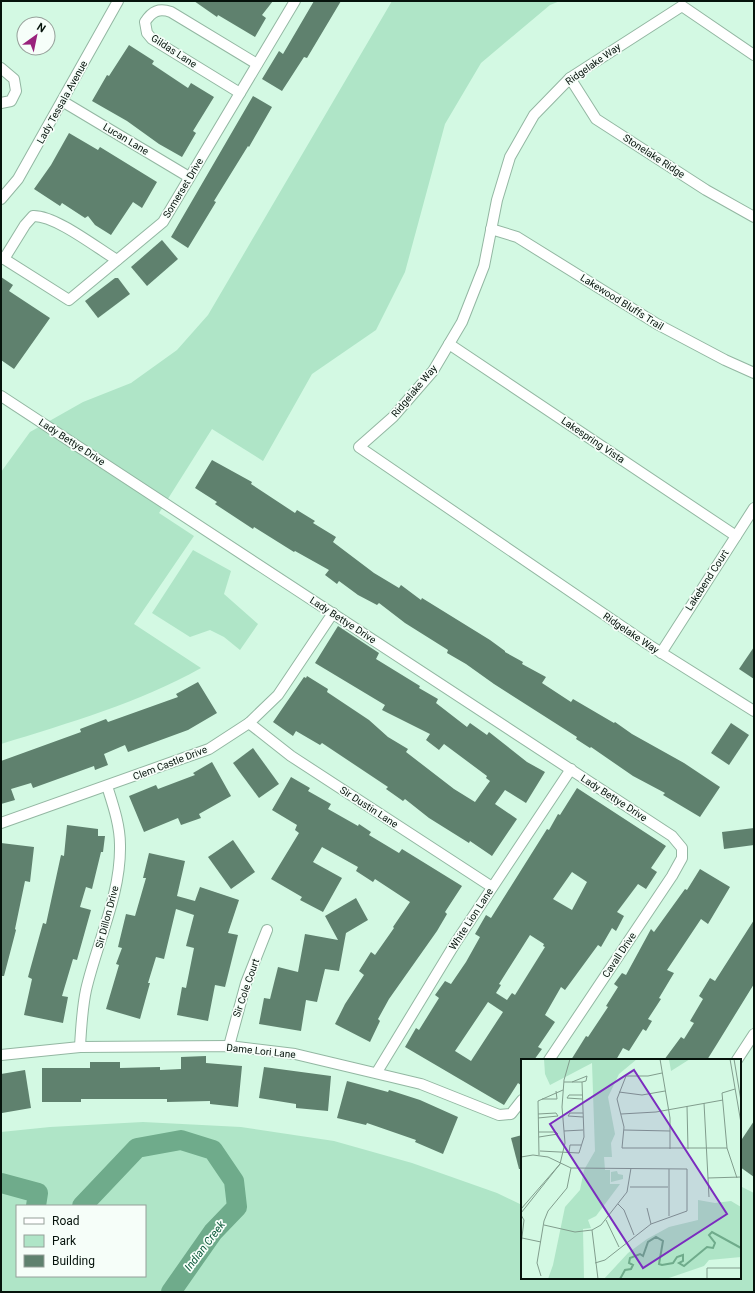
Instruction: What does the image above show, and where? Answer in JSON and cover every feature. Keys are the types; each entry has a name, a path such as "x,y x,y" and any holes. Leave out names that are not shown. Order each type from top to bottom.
{"street":[{"name":"Lady Tessala Avenue","path":"1,199 18,179 118,1"},
{"name":"Somerset Drive","path":"2,258 69,300 163,222 295,1"},
{"name":"Ridgelake Way","path":"754,55 682,6 570,78 534,115 510,157 497,200 484,266 462,322 433,371 398,412 359,447 661,652 754,711"},
{"name":"Gildas Lane","path":"240,93 152,39 147,33 145,22 158,10 171,12 257,64"},
{"path":"1,68 14,78 16,91 11,101 1,103"},
{"name":"Stonelake Ridge","path":"570,78 596,119 706,190 754,218"},
{"name":"Lucan Lane","path":"62,101 189,177"},
{"path":"2,258 33,216 41,216 56,222 117,260"},
{"name":"Lakewood Bluffs Trail","path":"491,229 517,237 657,324 725,360 754,373"},
{"name":"Lakespring Vista","path":"449,344 736,536"},
{"name":"Lady Bettye Drive","path":"1,396 672,836 682,848"},
{"name":"Lakebend Court","path":"661,652 754,508"},
{"name":"Clem Castle Drive","path":"1,823 209,749 249,723 278,695 333,613"},
{"name":"Sir Dustin Lane","path":"249,723 291,756 492,887"},
{"name":"White Lion Lane","path":"377,1072 456,942 571,769"},
{"name":"Sir Dillon Drive","path":"80,1047 81,1020 86,990 116,889 120,845 117,815 107,786"},
{"name":"Cavall Drive","path":"550,1059 672,876 682,858 682,848"},
{"name":"Sir Cole Court","path":"228,1046 246,983 268,930"},
{"path":"738,1059 754,1034"},
{"name":"Dame Lori Lane","path":"1,1055 80,1047 228,1046 295,1054 377,1072 421,1084 499,1115 511,1114 521,1101"}],"green space":[{"path":"392,1 560,1 550,5 481,63 445,124 405,272 376,330 312,374 263,461 212,429 159,513 194,536 134,624 201,668 153,692 128,702 78,720 1,744 1,472 30,432 83,402 131,383 177,350 208,315"},
{"path":"193,550 231,571 224,594 258,624 240,650 224,637 210,630 190,637 152,613"},
{"path":"143,1122 241,1127 334,1141 412,1163 497,1193 521,1205 521,1279 741,1279 741,1186 754,1193 754,1292 1,1292 1,1132 50,1127"}],"building":[{"path":"194,1 273,1 262,15 266,18 255,37 218,15 217,17"},
{"path":"314,1 341,1 307,58 304,57 282,91 262,79 279,51 283,54"},
{"path":"129,45 154,61 152,64 188,88 191,83 214,97 193,131 196,133 182,157 159,144 127,121 92,101 107,75 109,76"},
{"path":"253,96 272,107 249,147 248,146 214,201 216,202 188,248 171,237"},
{"path":"69,133 98,150 100,147 157,182 142,208 133,202 111,235 95,225 88,216 85,218 62,203 60,206 34,189 51,165"},
{"path":"162,240 178,259 147,286 131,267"},
{"path":"1,277 13,285 9,291 50,318 14,369 1,360"},
{"path":"115,278 118,278 130,294 98,318 85,301"},
{"path":"212,460 252,482 251,484 295,513 297,510 315,521 313,523 336,537 333,542 374,573 399,588 401,585 421,600 422,598 490,640 505,652 523,662 522,664 546,677 542,683 571,702 573,699 614,723 615,722 632,734 684,763 720,787 700,817 663,795 665,793 633,776 591,747 590,748 576,739 577,737 447,653 448,650 405,623 379,603 377,605 358,595 339,581 337,584 325,575 329,570 295,551 294,552 254,527 253,529 215,504 217,502 195,488"},
{"path":"338,626 379,653 376,659 438,699 436,703 467,727 470,723 487,735 489,732 527,762 545,772 526,803 505,790 495,804 517,819 492,856 470,841 469,843 429,818 405,799 403,801 386,789 388,787 322,743 320,745 296,731 293,736 273,722 304,677 306,678 307,676 328,689 327,692 369,720 388,737 408,749 406,752 454,789 475,802 490,781 486,778 487,776 444,744 439,750 426,740 430,734 382,710 385,705 315,663"},
{"path":"754,647 754,679 739,669"},
{"path":"198,682 217,713 188,730 128,752 125,745 104,754 108,765 95,770 94,766 33,788 31,783 11,789 15,800 1,804 1,761 81,732 80,729 106,719 108,722 178,697 176,694"},
{"path":"731,723 749,735 729,765 711,753"},
{"path":"253,748 279,784 259,798 233,763"},
{"path":"212,762 231,796 199,814 201,818 181,825 178,818 144,832 129,796 156,785 158,789 195,775 193,773"},
{"path":"291,777 310,788 308,791 331,804 328,809 358,826 359,824 371,832 369,835 399,853 402,849 462,886 445,912 447,914 437,931 389,999 378,1019 380,1021 370,1042 335,1024 345,1004 364,975 359,971 371,952 375,955 410,902 375,879 373,882 356,871 358,867 322,847 313,862 342,878 323,912 300,900 302,897 271,879 299,833 295,830 297,825 272,810"},
{"path":"577,788 666,846 651,868 657,872 646,889 638,884 617,912 624,916 616,931 612,928 601,947 598,945 565,990 561,987 545,1015 555,1022 538,1047 542,1049 535,1059 521,1059 521,1085 518,1083 504,1105 405,1047 416,1028 419,1030 439,998 435,995 445,981 451,984 466,962 480,937 475,934 486,915 491,918 558,814 560,815","holes":["572,872 587,882 572,910 553,899","530,935 544,944 543,946 545,947 515,995 512,993 507,1000 496,993 501,985 499,984","488,1002 503,1012 471,1061 455,1051"]},
{"path":"67,825 98,829 98,836 105,836 103,852 101,852 92,889 86,887 80,907 91,910 77,960 73,959 62,996 68,997 63,1023 24,1015 32,979 28,977 43,923 46,924 61,855 64,856"},
{"path":"754,828 754,845 724,849 722,832"},
{"path":"233,840 255,872 231,889 208,857"},
{"path":"1,843 34,847 30,882 25,881 16,930 4,976 1,976"},
{"path":"149,853 185,861 177,896 195,901 200,887 239,900 228,933 238,935 225,987 215,985 208,1021 177,1015 182,987 186,988 194,948 186,946 194,915 176,909 164,959 156,957 148,983 150,983 140,1019 106,1009 119,965 116,964 122,948 118,947 126,914 135,916 146,878 143,878"},
{"path":"700,869 730,887 708,924 701,919 667,970 674,973 659,998 661,999 648,1019 652,1021 646,1031 643,1029 629,1051 623,1048 617,1059 572,1059 586,1036 588,1037 608,1007 606,1006 618,987 614,984 622,973 626,975 651,929 654,932 685,889 687,890"},
{"path":"356,898 368,920 346,933 339,971 325,969 317,1002 306,1000 301,1031 259,1024 264,998 270,999 278,967 298,972 305,934 338,940 325,916"},
{"path":"754,920 754,984 708,1059 665,1059 681,1037 684,1039 694,1023 690,1021 703,999 699,996 710,978 715,981"},
{"path":"206,1056 206,1063 242,1066 238,1107 210,1104 210,1101 167,1102 167,1099 81,1099 81,1102 42,1102 42,1068 90,1068 90,1062 120,1062 120,1068 160,1067 160,1070 181,1069 181,1057"},
{"path":"264,1067 331,1076 328,1111 296,1108 296,1104 259,1098"},
{"path":"25,1070 31,1108 2,1113 1,1074"},
{"path":"347,1081 388,1092 389,1090 420,1100 458,1117 443,1154 415,1142 416,1140 367,1123 366,1125 337,1118"},
{"path":"754,1121 754,1177 741,1168 741,1140"},
{"path":"521,1135 521,1169 519,1169 511,1138"}],"waterway":[{"name":"Indian Creek","path":"83,1205 137,1148 181,1140 213,1150 234,1181 237,1207 213,1232 171,1292"},
{"name":"Indian Creek","path":"1,1183 38,1193 36,1205"}]}
